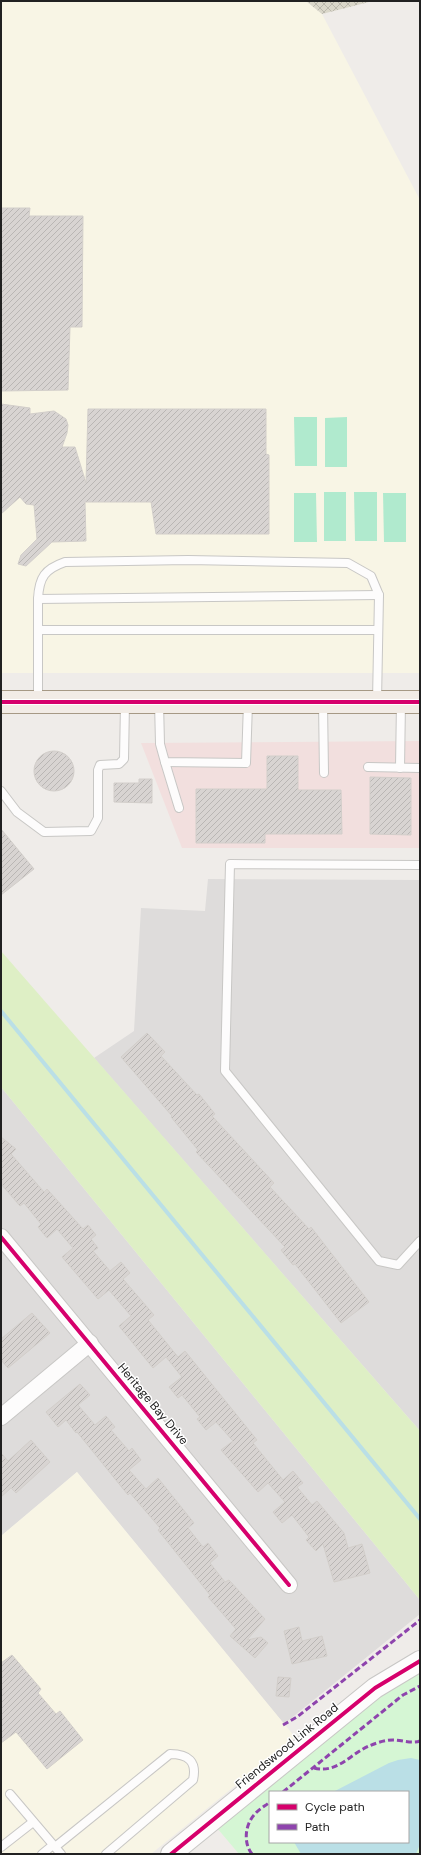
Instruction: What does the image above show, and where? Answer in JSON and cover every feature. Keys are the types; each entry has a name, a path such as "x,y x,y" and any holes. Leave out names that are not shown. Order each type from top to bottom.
{"main road":[{"path":"1,702 411,702"}],"street":[{"name":"Heritage Bay Drive","path":"1,1237 289,1585"},
{"path":"1,1417 90,1344"},
{"name":"Friendswood Link Road","path":"171,1854 375,1688 420,1661"}],"lane":[{"path":"38,702 39,587 42,577 53,566 65,562 188,560 271,563 348,563 370,576 379,595 378,702"},
{"path":"38,599 379,595"},
{"path":"38,630 378,630"},
{"path":"1,791 17,812 44,832 91,831 98,818 98,770 100,766 119,764 124,759 125,702"},
{"path":"159,702 160,744 179,808"},
{"path":"165,762 246,763 248,702"},
{"path":"323,702 324,773"},
{"path":"400,768 411,702"},
{"path":"368,767 420,768"},
{"path":"420,864 230,864 225,1071 379,1261 398,1265 420,1241"},
{"path":"42,1854 170,1754 183,1754 190,1760 195,1770 193,1780 106,1854"},
{"path":"10,1794 61,1854"},
{"path":"1,1847 33,1822"}],"shaded area":[{"path":"1,1 306,1 322,14 420,200 420,673 1,673"},
{"path":"306,1 373,1 322,14"},
{"path":"420,741 420,848 182,848 141,743"},
{"path":"208,879 420,880 420,1431 94,1058 134,1031 141,908 205,911"},
{"path":"1,1087 420,1600 420,1614 284,1724 77,1472 1,1536"},
{"path":"77,1472 295,1737 151,1854 1,1854 1,1536"}],"green space":[{"path":"294,417 317,417 317,466 295,466"},
{"path":"347,417 347,467 325,467 325,418"},
{"path":"324,492 346,492 346,541 324,541"},
{"path":"354,492 377,492 377,541 355,541"},
{"path":"294,493 316,493 317,542 294,542"},
{"path":"383,493 406,493 406,542 384,542"},
{"path":"1,951 420,1431 420,1600 1,1087"},
{"path":"420,1671 420,1854 239,1854 217,1828 392,1685"}],"water":[{"path":"411,1758 420,1760 420,1844 416,1854 301,1854 295,1843 409,1843 409,1791 335,1791 389,1763"}],"building":[{"path":"1,208 30,208 29,216 83,216 82,327 70,327 68,390 1,391"},
{"path":"1,404 30,408 30,414 54,411 66,419 68,425 67,433 62,447 75,447 86,483 88,409 266,409 266,454 269,455 269,534 156,534 151,502 85,502 86,541 52,542 26,566 18,564 21,555 37,539 34,505 26,504 20,497 1,514"},
{"path":"58,751 65,754 71,760 74,771 73,779 65,788 58,791 50,791 43,788 35,779 34,767 37,760 46,752"},
{"path":"267,756 298,756 298,790 341,790 342,834 265,834 265,843 196,843 196,789 267,789"},
{"path":"370,777 411,778 411,835 370,834"},
{"path":"139,779 152,779 152,803 114,802 114,783 139,783"},
{"path":"1,829 34,869 1,895"},
{"path":"147,1033 165,1052 161,1056 197,1095 199,1094 215,1114 212,1116 274,1183 270,1187 309,1229 311,1227 369,1302 341,1323 295,1264 293,1265 281,1250 285,1247 196,1152 198,1150 171,1117 172,1116 121,1057"},
{"path":"1,1137 16,1149 11,1154 44,1192 47,1189 83,1229 88,1225 96,1235 91,1239 98,1248 93,1251 110,1271 121,1262 130,1273 123,1279 154,1315 148,1320 178,1357 185,1351 257,1440 253,1443 283,1480 293,1471 303,1483 297,1487 312,1505 317,1501 344,1533 348,1548 362,1544 370,1573 334,1582 323,1544 316,1551 306,1540 309,1537 292,1515 282,1523 273,1512 285,1502 268,1483 258,1492 221,1450 233,1441 216,1422 206,1430 197,1419 200,1417 182,1395 178,1398 169,1387 182,1377 166,1357 153,1368 119,1326 131,1316 109,1290 98,1299 62,1257 73,1248 57,1229 47,1238 38,1227 41,1224 24,1203 20,1206 1,1184"},
{"path":"32,1313 50,1333 8,1368 1,1360 1,1339"},
{"path":"80,1384 90,1395 78,1405 95,1425 106,1416 115,1427 111,1430 129,1451 132,1448 141,1460 129,1470 146,1489 158,1478 194,1523 188,1528 203,1547 208,1543 218,1556 210,1563 225,1582 229,1580 265,1619 247,1640 261,1637 268,1643 255,1658 230,1636 236,1629 208,1597 210,1595 158,1530 160,1528 130,1493 128,1495 66,1420 58,1427 46,1412"},
{"path":"31,1440 50,1462 16,1493 11,1488 1,1497 1,1453 8,1461"},
{"path":"299,1627 302,1641 322,1636 327,1656 292,1664 284,1631"},
{"path":"12,1655 41,1689 38,1693 56,1714 60,1711 83,1740 47,1769 16,1732 1,1743 1,1663"},
{"path":"278,1677 291,1678 289,1697 276,1696"}],"waterway":[{"path":"1,1011 420,1519"}],"marked path":[{"path":"283,1725 297,1717 420,1620"},
{"path":"284,1791 403,1695 420,1686"},
{"path":"314,1768 322,1769 336,1766 362,1749 381,1742 393,1740 410,1742 420,1741"},
{"path":"252,1854 247,1845 247,1828 257,1812 269,1803"}],"cycle path":[{"path":"1,702 420,702"},
{"path":"1,1237 289,1585"},
{"path":"171,1854 375,1688 420,1661"}]}
